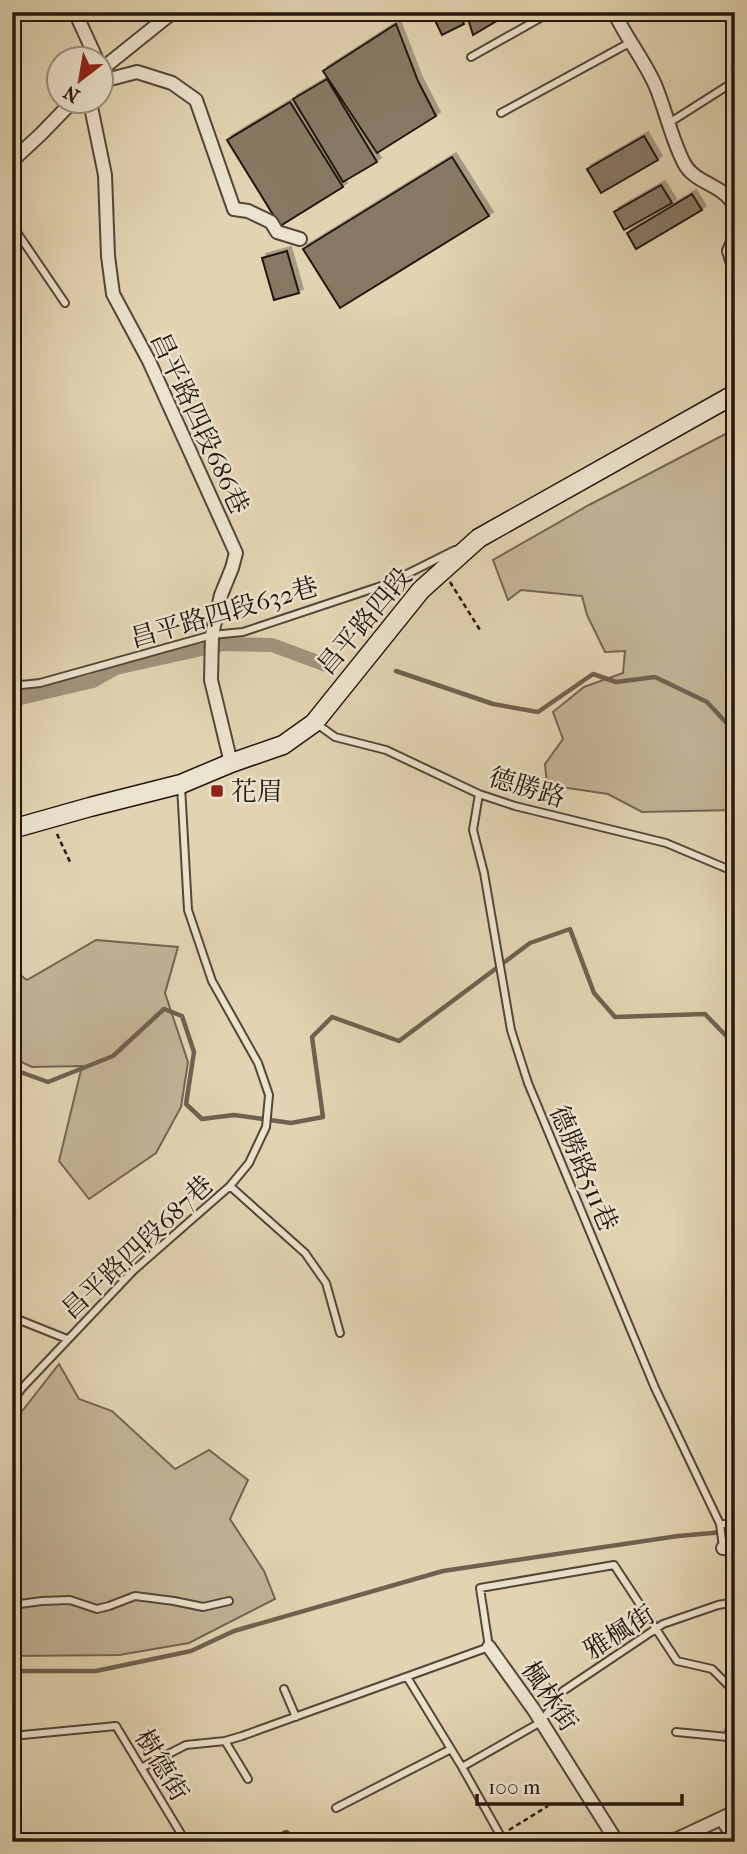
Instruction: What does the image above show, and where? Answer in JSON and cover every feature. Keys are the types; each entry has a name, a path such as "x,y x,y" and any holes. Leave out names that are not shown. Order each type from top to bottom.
{"street":[{"path":"75,12 91,46"},
{"path":"116,58 173,12"},
{"path":"614,12 655,85 685,165 696,177 723,191 735,208"},
{"path":"116,77 137,72 149,75 172,83 196,100 234,209 248,211 271,222 277,232 300,239"},
{"path":"12,161 58,116"},
{"name":"昌平路四段686巷","path":"93,116 105,175 108,256 113,294 149,361 236,553 221,595 212,635 211,680 232,763"},
{"path":"735,237 729,251 735,270"},
{"name":"昌平路四段","path":"12,829 181,784 283,745 314,723 421,590 479,538 735,394"},
{"name":"楓林街","path":"489,1647 541,1722 617,1842"},
{"path":"671,1842 735,1812"}],"lane":[{"path":"471,57 551,12"},
{"path":"501,113 631,42"},
{"path":"669,122 735,81"},
{"path":"12,225 65,303"},
{"name":"昌平路四段632巷","path":"12,687 40,683 212,635 243,632 387,584 479,538"},
{"name":"德勝路","path":"314,723 335,737 386,750 479,794 527,809 666,843 735,872"},
{"name":"昌平路四段687巷","path":"12,1402 67,1339 134,1270 230,1186 248,1163 266,1127 269,1094 258,1063 212,981 188,910 181,784"},
{"name":"德勝路511巷","path":"479,794 472,831 484,873 511,1030 528,1083 655,1388 729,1548"},
{"path":"230,1186 305,1253 326,1283 340,1333"},
{"path":"12,1317 67,1339"},
{"path":"720,1524 735,1524"},
{"path":"141,1768 186,1745 242,1737 489,1647 480,1588 614,1565 677,1661 712,1669 735,1692"},
{"path":"12,1605 70,1600 97,1609 135,1596 203,1607 229,1601"},
{"name":"雅楓街","path":"541,1722 563,1691 663,1624 735,1602"},
{"path":"407,1677 502,1839"},
{"path":"285,1689 296,1717"},
{"path":"735,1706 728,1737 735,1749"},
{"path":"462,1767 541,1722"},
{"name":"樹德街","path":"12,1736 116,1726 186,1842"},
{"path":"676,1732 728,1737"},
{"path":"225,1741 248,1779"},
{"path":"336,1808 451,1749"},
{"path":"719,1820 733,1842"},
{"path":"274,1842 286,1835 290,1842"}],"path":[{"path":"443,570 480,630"},
{"path":"50,818 71,864"},
{"path":"502,1839 548,1806"}],"shaded area":[{"path":"735,429 735,810 642,812 608,794 547,785 545,764 563,739 553,712 584,687 623,673 625,651 605,652 587,615 582,596 521,590 508,600 493,560 589,505"},
{"path":"96,940 178,947 165,993 188,1062 181,1107 156,1153 89,1199 59,1161 82,1066 32,1067 15,1059 12,1047 12,969 27,980"},
{"path":"59,1364 79,1399 112,1411 175,1469 209,1450 248,1480 230,1519 264,1571 275,1599 189,1643 119,1655 12,1656 12,1424"}],"building":[{"path":"431,12 458,12 464,24 442,35"},
{"path":"466,12 512,12 473,35"},
{"path":"396,24 418,81 436,116 377,153 323,71"},
{"path":"327,79 377,162 343,182 293,99"},
{"path":"290,102 343,187 280,226 227,140"},
{"path":"644,136 658,160 601,193 587,169"},
{"path":"452,157 489,216 340,308 303,249"},
{"path":"661,185 672,203 624,230 614,212"},
{"path":"692,194 702,210 636,249 627,233"},
{"path":"287,251 299,293 274,300 262,258"}],"waterway":[{"path":"12,700 93,681 116,668 224,644 272,645 326,665"},
{"path":"396,671 493,704 538,712 593,674 616,682 655,677 707,702 735,732"},
{"path":"12,1069 48,1082 113,1056 164,1009 182,1016 194,1052 186,1104 202,1119 234,1115 291,1123 323,1117 312,1037 332,1017 399,1041 530,943 570,929 594,993 615,1017 705,1014 735,1045"},
{"path":"12,1671 96,1671 191,1651 234,1631 443,1571 678,1536 735,1531"}],"place":[{"name":"花眉","path":"217,791"}]}
